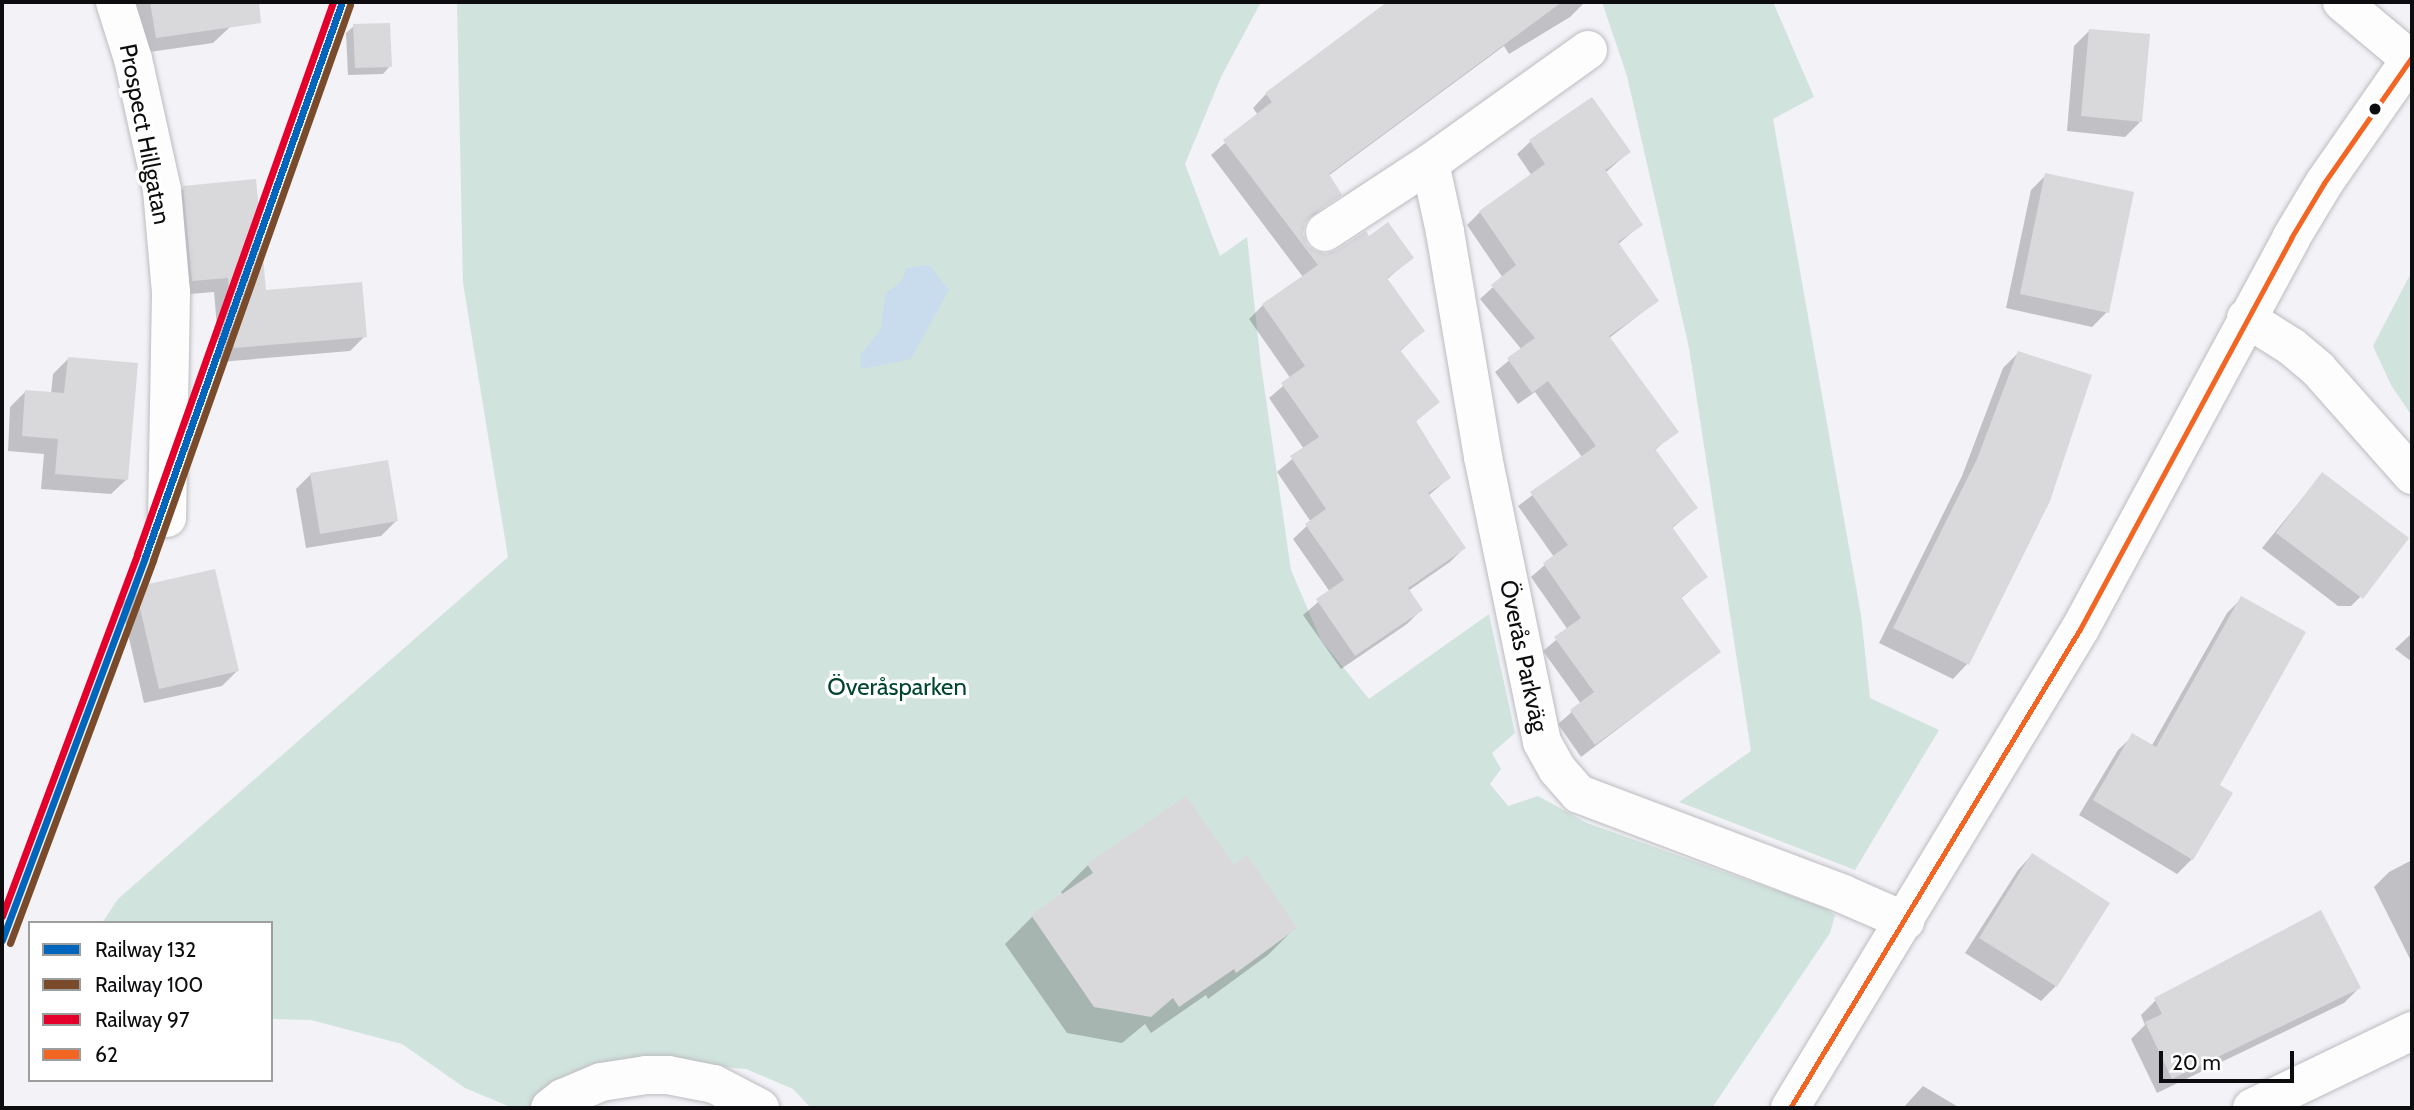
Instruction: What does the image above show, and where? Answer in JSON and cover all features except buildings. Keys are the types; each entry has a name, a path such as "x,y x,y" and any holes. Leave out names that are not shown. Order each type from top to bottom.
{"street":[{"name":"Prospect Hillgatan","path":"115,2 133,59 162,190 171,292 167,519"},
{"path":"1790,1108 2080,629 2246,318 2325,183 2411,58 2342,2"},
{"path":"1325,232 1430,163 1588,50"},
{"name":"Överås Parkväg","path":"1430,163 1528,685 1542,742 1557,769 1579,794 1843,894 1905,921"},
{"path":"2246,318 2292,347 2318,369 2412,475"},
{"path":"2252,1108 2412,1031"},
{"path":"550,1108 563,1098 601,1082 646,1075 668,1075 714,1084 760,1108"}],"green space":[{"name":"Överåsparken","path":"457,2 1261,2 1221,77 1185,164 1220,256 1247,237 1261,365 1291,570 1321,640 1369,699 1489,614 1515,733 1492,753 1501,769 1490,784 1508,806 1538,796 1587,823 1823,907 1835,915 1830,933 1712,1108 811,1108 793,1089 746,1069 687,1064 547,1108 513,1108 465,1088 402,1044 311,1020 273,1019 273,921 103,921 118,899 508,557 463,283"},
{"path":"1602,2 1773,2 1814,97 1773,119 1861,615 1870,698 1939,730 1855,870 1679,802 1751,751 1689,348 1627,76"},
{"path":"2412,271 2412,416 2391,385 2373,346"}],"water":[{"path":"929,265 949,290 911,359 861,369 860,355 881,329 885,294 902,281 906,268"}],"rail line":[{"name":"97","path":"2,916 137,554 333,2"},
{"name":"132","path":"2,940 145,557 342,2"},
{"name":"100","path":"10,943 153,560 350,5"}],"transit line":[{"name":"62","path":"1790,1108 2080,629 2291,238 2324,183 2412,57"}]}
